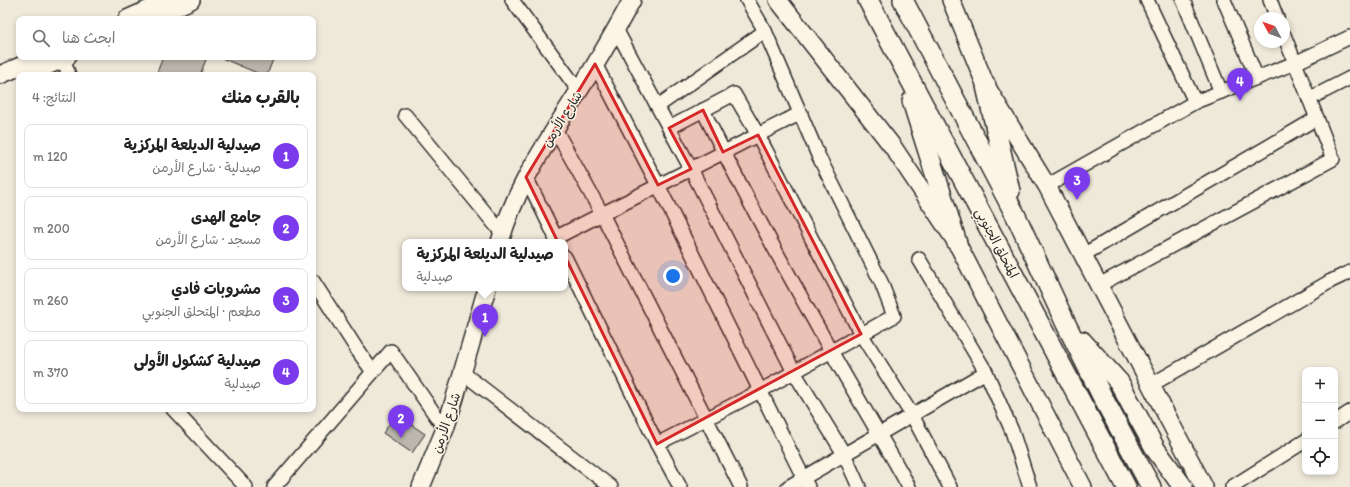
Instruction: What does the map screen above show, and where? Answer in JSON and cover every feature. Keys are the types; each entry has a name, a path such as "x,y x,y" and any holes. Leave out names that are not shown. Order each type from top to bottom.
{"highway":[{"name":"المتحلق الجنوبي","path":"868,0 1126,487"},
{"name":"المتحلق الجنوبي","path":"903,0 1016,216 1066,324 1150,487"},
{"path":"903,64 909,93 957,243"},
{"path":"986,86 1016,216"},
{"path":"1066,324 1119,382 1156,450 1183,487"}],"main road":[{"path":"134,16 170,0"},
{"path":"156,16 191,0"},
{"name":"شارع الأرمن","path":"501,238 512,206 526,177 579,91 632,0"},
{"path":"778,0 893,147 957,243 1083,487"},
{"path":"951,0 986,86 1047,186 1204,487"},
{"path":"0,75 34,60"},
{"path":"35,72 61,60"},
{"path":"0,88 16,80"},
{"name":"شارع الأرمن","path":"421,487 445,429 463,373 486,291"}],"street":[{"path":"512,0 579,91"},
{"path":"657,444 760,391 894,316 881,282 818,155 765,31 747,0"},
{"path":"1147,0 1195,102"},
{"path":"1183,0 1221,92"},
{"path":"1224,0 1257,78"},
{"path":"1270,0 1275,12"},
{"path":"616,29 691,169 794,372 844,454 859,487"},
{"path":"658,106 765,31"},
{"path":"1047,186 1195,102 1295,63 1350,37"},
{"path":"1099,285 1333,159 1289,48"},
{"path":"65,60 68,72"},
{"path":"595,64 658,185 806,482"},
{"path":"1309,99 1350,78"},
{"path":"669,128 734,94 758,134 861,334 912,415 950,487"},
{"path":"703,110 723,152 831,351 880,434 909,487"},
{"path":"559,239 602,214 801,113"},
{"path":"405,115 501,238"},
{"path":"1083,255 1317,118"},
{"path":"555,129 602,214 741,487"},
{"path":"526,177 557,239"},
{"path":"919,259 986,372 1012,430 1030,487"},
{"path":"568,263 657,444 680,487"},
{"path":"1151,385 1330,281 1350,272"},
{"path":"316,286 373,372"},
{"path":"274,487 391,351 445,429"},
{"path":"788,487 806,482 844,454 986,372"},
{"path":"463,373 611,487"},
{"path":"176,412 246,487"},
{"path":"1338,420 1350,412"},
{"path":"1232,487 1302,443"}],"highlighted area":[{"path":"595,64 658,185 691,169 669,128 703,110 723,152 758,135 861,334 657,444 526,177"}],"building":[{"path":"162,60 206,60 201,72 157,72"},
{"path":"226,60 273,60 268,72 255,72"},
{"path":"396,414 425,434 412,453 383,433"}],"place":[{"name":"صيدلية كشكول الأولى","path":"1240,101"},
{"name":"مشروبات فادي","path":"1077,200"},
{"name":"صيدلية الديلعة المركزية","path":"485,337"},
{"name":"جامع الهدى","path":"401,438"}]}
